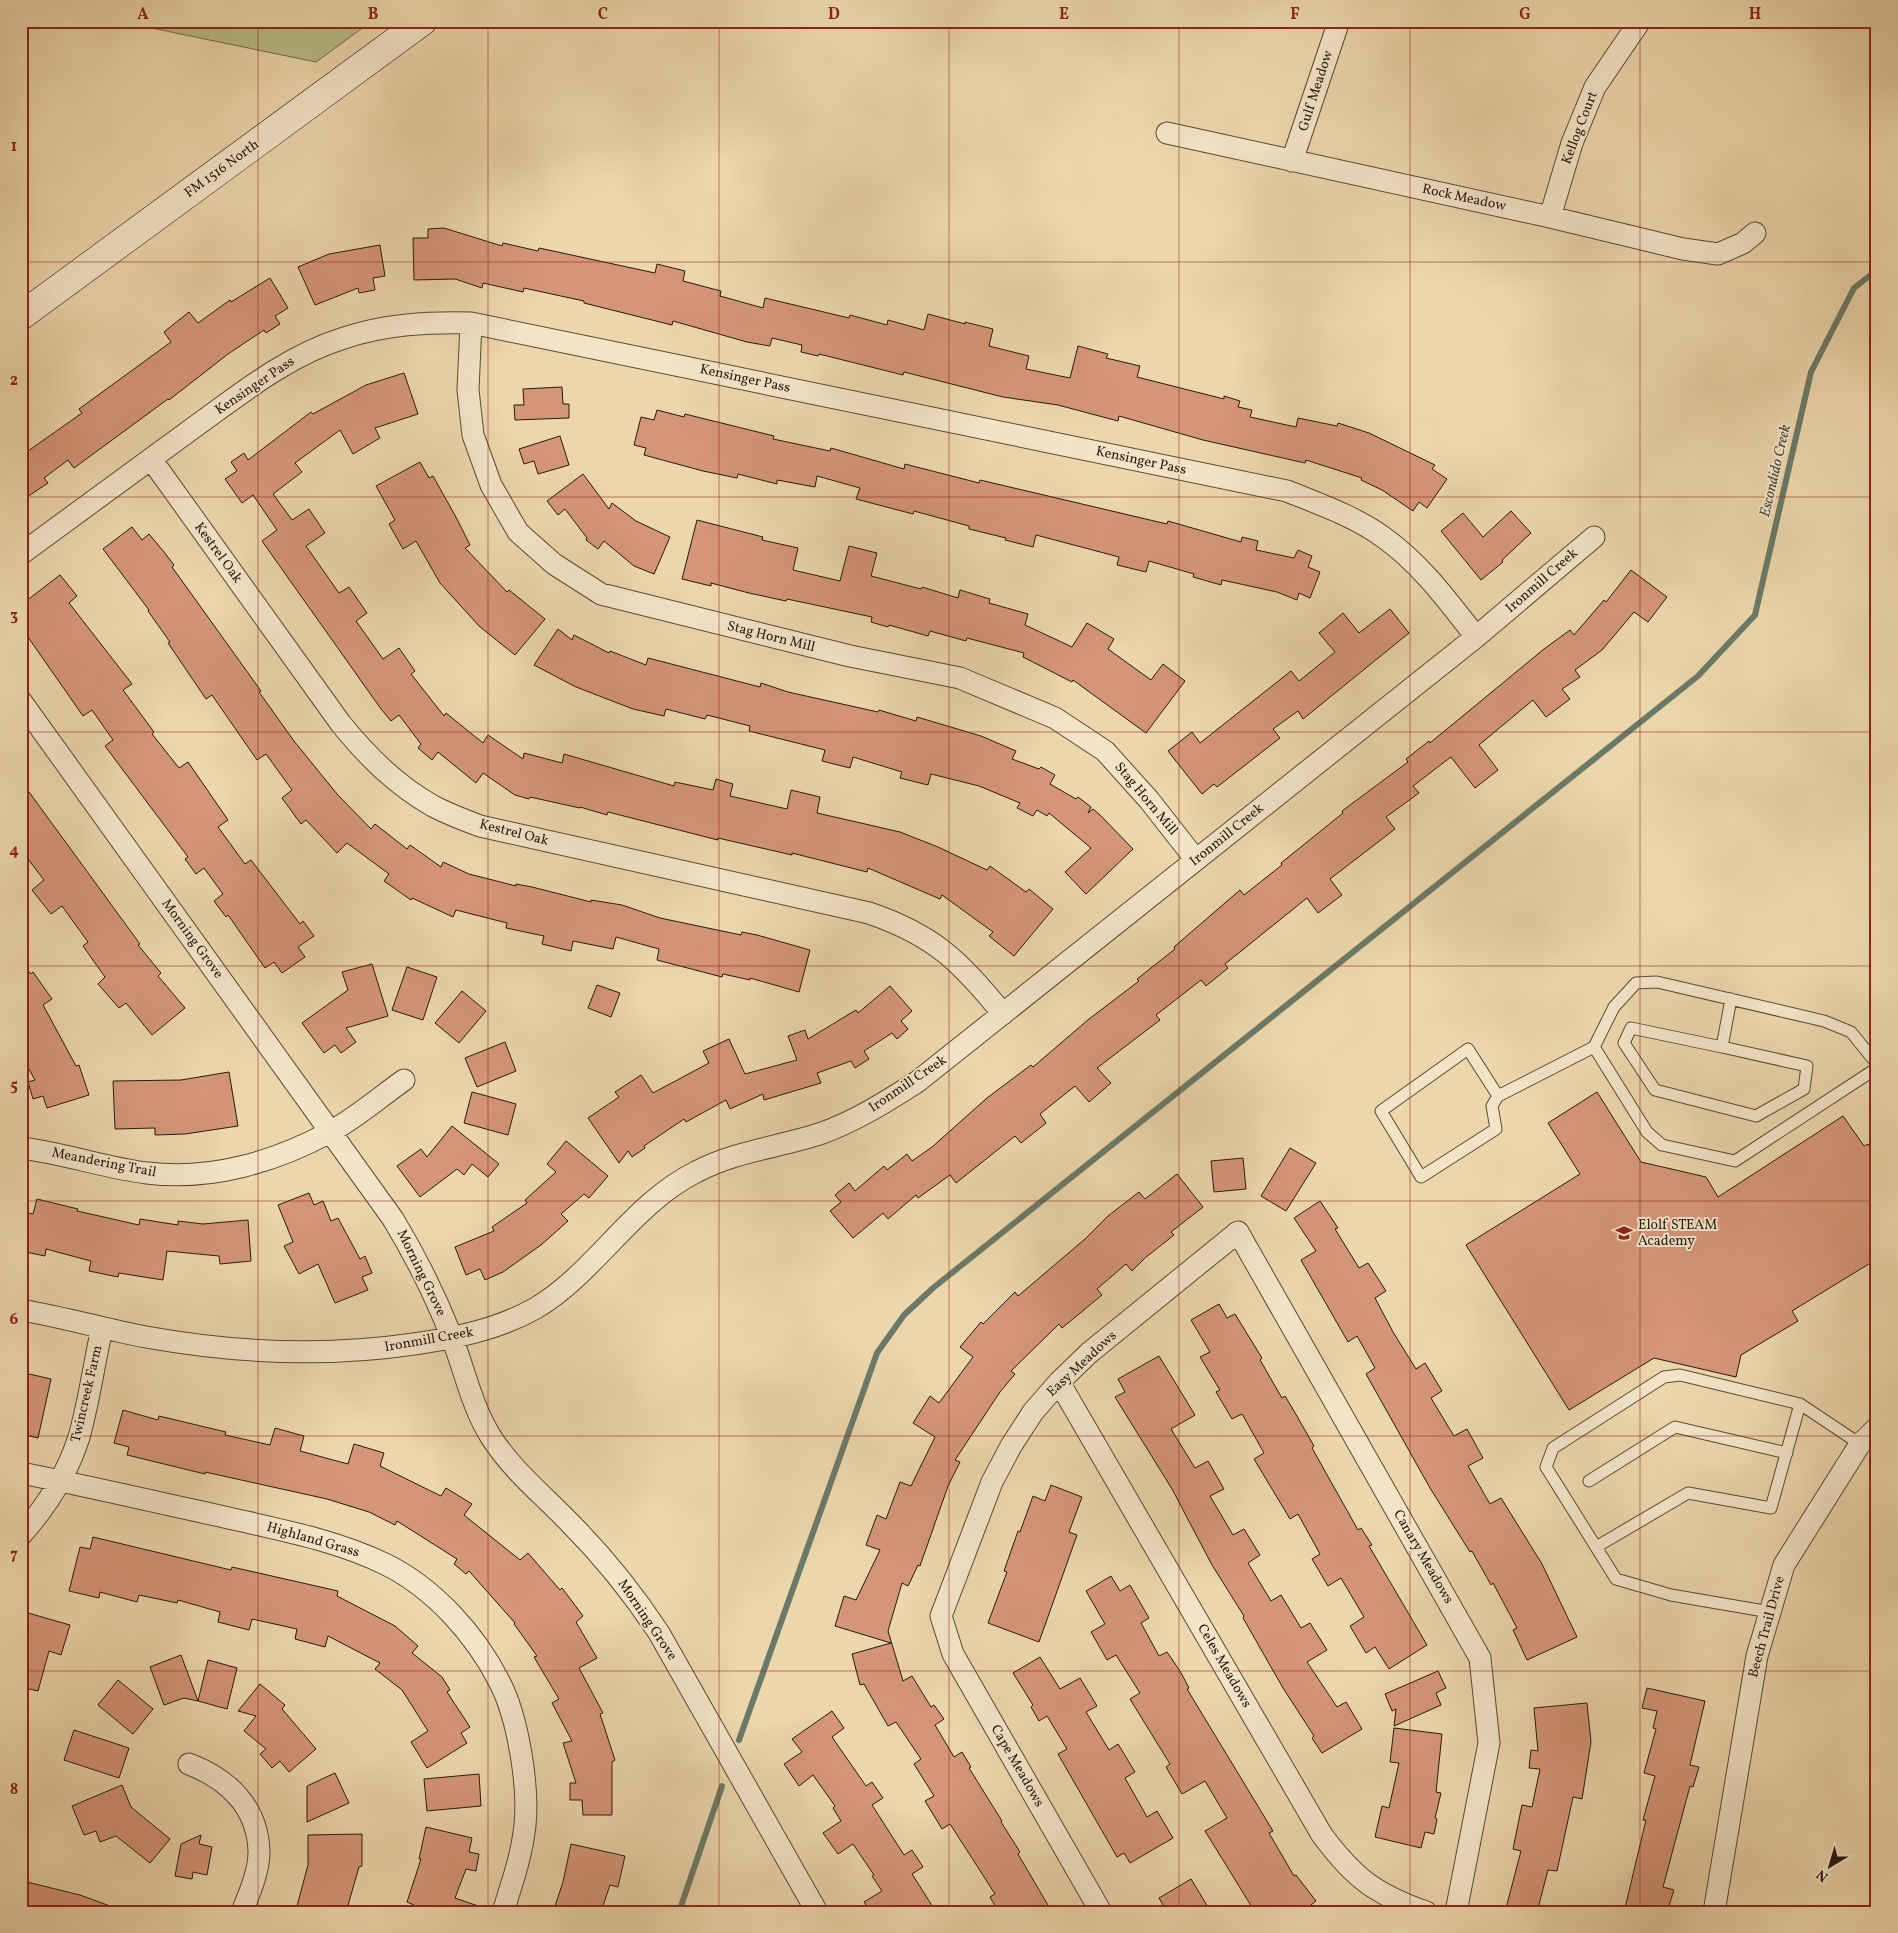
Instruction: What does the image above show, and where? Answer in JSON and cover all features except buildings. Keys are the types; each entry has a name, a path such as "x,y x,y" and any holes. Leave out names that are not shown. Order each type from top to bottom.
{"main road":[{"name":"FM 1516 North","path":"21,316 423,21"}],"street":[{"name":"Gulf Meadow","path":"1292,161 1339,21"},
{"name":"Kellog Court","path":"1550,217 1572,143 1595,87 1640,21"},
{"name":"Rock Meadow","path":"1166,133 1550,217 1683,249 1718,254 1743,243 1755,233"},
{"name":"Kensinger Pass","path":"21,554 253,385 303,354 343,338 399,325 432,322 471,323 1287,491 1335,510 1383,537 1430,578 1476,637"},
{"name":"Stag Horn Mill","path":"471,323 468,390 473,435 491,485 518,532 554,564 601,594 850,656 960,678 1055,718 1105,751 1149,800 1196,860"},
{"name":"Kestrel Oak","path":"151,459 341,724 367,756 399,783 427,802 480,826 859,910 894,921 940,947 971,974 1003,1014"},
{"name":"Ironmill Creek","path":"21,1310 149,1338 257,1351 310,1352 375,1349 452,1338 521,1316 559,1292 655,1198 695,1172 729,1158 823,1132 876,1108 917,1082 1476,637 1594,537"},
{"name":"Morning Grove","path":"21,701 393,1219 410,1248 452,1338 472,1399 491,1436 507,1459 529,1484 604,1559 642,1607 659,1632 818,1912"},
{"name":"Meandering Trail","path":"21,1148 68,1155 148,1174 189,1174 244,1167 296,1148 331,1132 404,1080"},
{"name":"Easy Meadows","path":"941,1616 992,1482 1020,1432 1059,1382 1090,1353 1238,1232"},
{"name":"Canary Meadows","path":"1238,1232 1480,1658 1489,1743 1456,1912"},
{"name":"Twincreek Farm","path":"21,1535 36,1518 59,1481 79,1437 102,1328"},
{"name":"Celes Meadows","path":"1059,1382 1322,1835 1343,1864 1368,1886 1397,1902 1426,1912"},
{"name":"Beech Trail Drive","path":"1714,1912 1757,1656 1784,1565 1860,1444 1877,1428"},
{"name":"Highland Grass","path":"21,1473 311,1537 363,1554 411,1581 455,1617 501,1684 520,1747 526,1823 520,1859 503,1912"},
{"name":"Cape Meadows","path":"941,1616 953,1654 1101,1912"},
{"path":"189,1764 212,1773 227,1784 241,1799 256,1834 259,1854 252,1885 242,1912"}],"lane":[{"path":"1498,1096 1468,1050 1381,1111 1421,1176 1496,1129 1492,1106 1498,1096 1594,1047 1614,1007 1636,983 1657,982 1824,1021 1851,1032 1877,1064"},
{"path":"1722,1047 1731,999"},
{"path":"1631,1028 1722,1047 1807,1066 1804,1088 1756,1116 1655,1090 1624,1043 1631,1028"},
{"path":"1594,1047 1647,1132 1662,1145 1736,1161 1877,1068"},
{"path":"1770,1612 1671,1595 1616,1579 1546,1467 1553,1448 1664,1377 1680,1375 1800,1404 1860,1444"},
{"path":"1596,1547 1688,1493 1771,1508 1800,1404"},
{"path":"1588,1481 1675,1427 1786,1453"}],"green space":[{"path":"118,21 372,21 316,62"}],"waterway":[{"name":"Escondido Creek","path":"739,1740 877,1353 904,1315 933,1288 1698,676 1755,615 1811,372 1854,288 1877,270"},
{"path":"679,1912 722,1786"}],"place":[{"name":"Elolf STEAM Academy","path":"1624,1233"}]}
